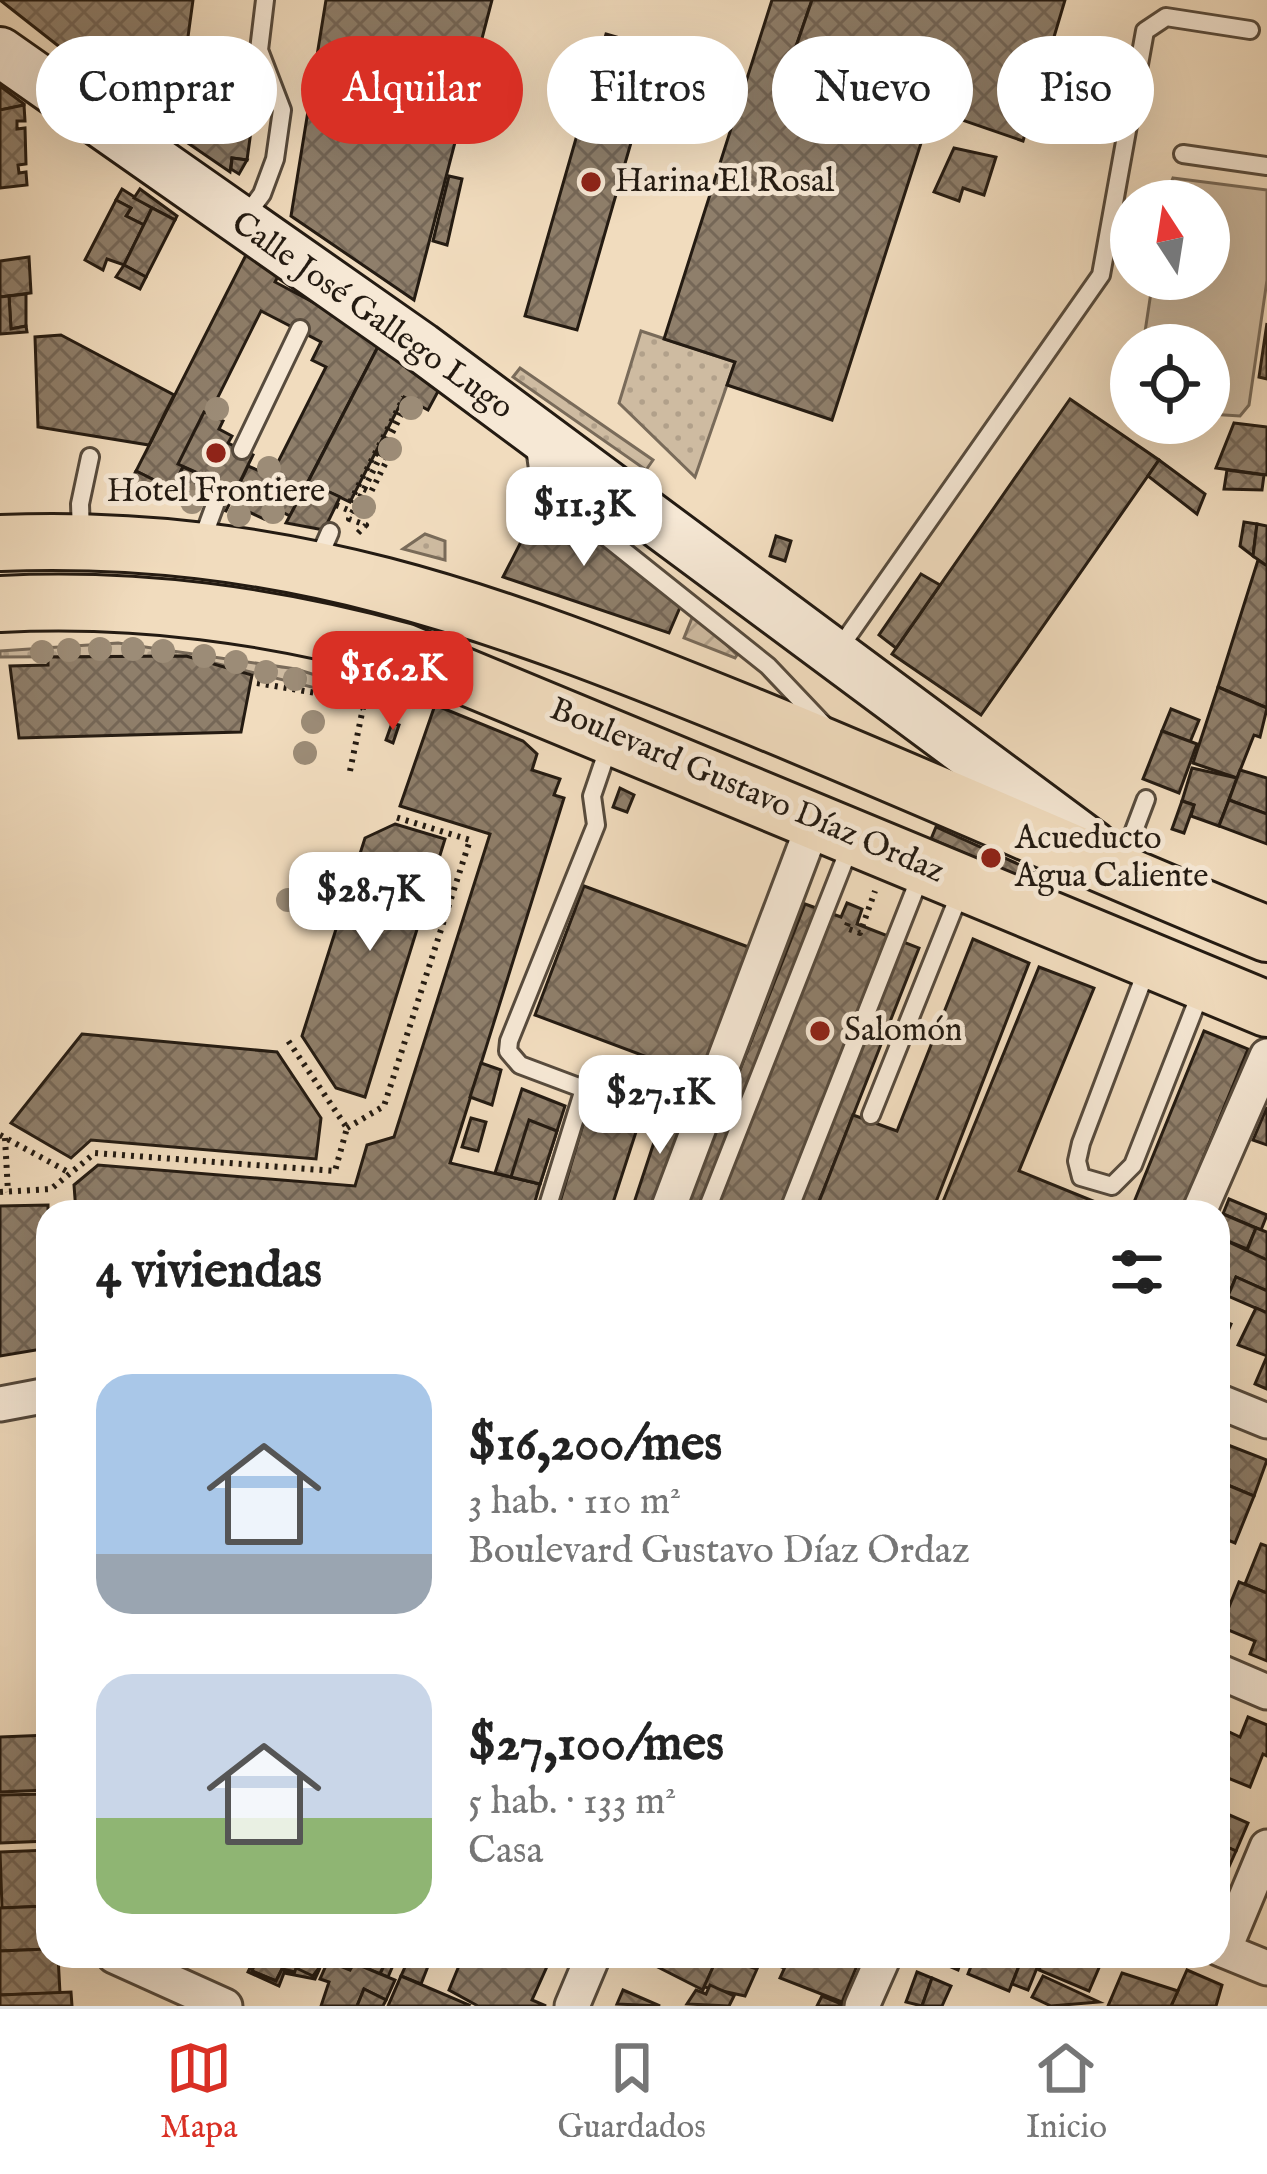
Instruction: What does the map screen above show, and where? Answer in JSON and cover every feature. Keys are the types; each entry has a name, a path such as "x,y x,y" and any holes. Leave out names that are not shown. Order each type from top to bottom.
{"main road":[{"name":"Calle José Gallego Lugo","path":"0,52 241,223 319,291 534,431 836,653 887,698 1133,875"},
{"name":"Boulevard Gustavo Díaz Ordaz","path":"0,542 81,541 207,528 323,549 858,760 1267,934"},
{"name":"Boulevard Gustavo Díaz Ordaz","path":"0,604 181,607 292,621 403,651 614,734 1267,1009"}],"street":[{"path":"672,1200 834,829"},
{"path":"1204,1200 1267,1056"},
{"path":"0,1404 36,1397"},
{"path":"1230,1406 1267,1421"},
{"path":"1230,1676 1267,1692"},
{"path":"1230,1929 1267,1847"},
{"path":"1230,1953 1267,1968"},
{"path":"141,1968 225,2006"},
{"path":"572,2006 588,1968"},
{"path":"862,2006 879,1968"}],"lane":[{"path":"241,223 268,177 282,110 259,50 265,0"},
{"path":"836,653 1101,275 1145,31 1166,17 1250,30"},
{"path":"1183,154 1267,166"},
{"path":"242,450 300,329"},
{"path":"534,431 533,461 541,484 768,666 858,760"},
{"path":"81,541 80,504 90,458"},
{"path":"550,1200 584,1089 520,1065 508,1051 509,1041 596,825 592,796 614,734"},
{"path":"1133,875 1147,799"},
{"path":"710,1200 834,829"},
{"path":"871,1115 944,875"},
{"path":"794,1200 944,875"},
{"path":"1150,959 1081,1143 1076,1161 1081,1177 1112,1186 1133,1165 1205,983"}],"path":[{"path":"362,535 366,525 349,519 352,507 404,397"},
{"path":"352,507 405,407"},
{"path":"364,489 371,492 388,458 376,453"},
{"path":"336,505 352,507"},
{"path":"257,682 340,698 363,708 364,726 350,771"},
{"path":"70,1173 2,1137 4,1192 51,1189 95,1153 335,1171 347,1128 384,1106 470,840 392,816"},
{"path":"849,921 846,928 860,933 873,898"},
{"path":"287,1039 347,1128"}],"shaded area":[{"path":"1230,185 1267,190 1267,280 1249,405 1240,416 1230,415 1230,324 1146,324 1150,300 1230,300"},
{"path":"641,331 735,362 695,477 619,403"},
{"path":"520,368 653,460 646,470 513,377"},
{"path":"425,534 445,541 445,560 403,549"},
{"path":"694,613 737,655 735,658 684,638"},
{"path":"118,643 296,669 370,692 368,701 186,656 0,657 0,651"}],"building":[{"path":"0,0 193,0 188,36 46,36"},
{"path":"326,0 492,0 483,36 320,36"},
{"path":"772,0 812,0 800,36 772,36 772,144 921,144 832,420 727,385 735,362 664,339 726,144 748,144 748,75"},
{"path":"812,0 1065,0 1054,36 997,36 997,132 973,124 973,36 800,36"},
{"path":"0,86 24,104 24,105 0,110"},
{"path":"24,105 25,121 17,121 17,129 25,128 26,164 18,165 19,173 26,172 27,185 0,188 0,110"},
{"path":"189,144 249,144 247,160 232,158 230,172"},
{"path":"303,144 455,144 414,300 291,216"},
{"name":"Harina El Rosal","path":"574,144 631,144 577,330 525,316"},
{"path":"954,148 996,157 984,195 963,188 959,201 934,192"},
{"path":"232,158 247,160 239,174 231,169"},
{"path":"449,176 462,179 447,245 433,241"},
{"path":"122,189 152,208 144,225 126,216 131,208 116,200"},
{"path":"140,189 177,216 175,220 134,198"},
{"path":"116,200 131,208 126,216 144,225 124,265 107,259 103,270 85,260"},
{"path":"152,208 175,220 146,277 124,265"},
{"name":"Hotel Frontiere","path":"247,253 281,271 275,282 382,339 290,516 270,506 264,519 230,503 248,466 271,476 326,367 312,360 321,342 261,311 172,489 136,471"},
{"path":"29,257 31,293 0,297 0,261"},
{"path":"124,265 146,277 140,289 116,277"},
{"path":"26,294 26,326 11,329 9,296"},
{"path":"9,296 11,329 26,326 27,332 0,334 0,297"},
{"path":"1267,323 1267,379 1259,377"},
{"path":"61,335 174,395 149,445 38,427 35,337"},
{"path":"382,339 442,384 428,410 404,397 350,502 308,482"},
{"path":"1070,399 1110,426 1110,444 1136,444 1159,460 981,715 892,654"},
{"name":"Hotel Frontiere","path":"204,412 223,421 219,429 232,436 228,443 253,455 236,490 178,464"},
{"path":"1234,423 1267,427 1267,475 1216,468 1226,444 1230,444"},
{"path":"1159,460 1205,494 1197,514 1148,476"},
{"name":"Hotel Frontiere","path":"183,467 236,490 226,511 173,493 170,502 123,495 136,471 172,489"},
{"path":"1227,470 1264,475 1262,490 1224,489"},
{"path":"308,482 340,497 324,530 286,523"},
{"path":"549,499 681,605 669,633 503,577 524,536 512,530 526,506"},
{"path":"1244,522 1257,524 1253,556 1240,546"},
{"path":"1257,524 1267,526 1267,566 1253,556"},
{"path":"776,536 791,541 785,561 770,556"},
{"path":"1258,560 1267,566 1267,708 1218,687"},
{"path":"921,574 940,585 896,648 879,635"},
{"path":"186,656 252,675 241,732 19,738 10,666 48,665 48,657"},
{"path":"1218,687 1267,708 1260,737 1254,735 1237,778 1193,763"},
{"path":"435,705 523,741 537,754 532,770 560,779 554,795 564,798 450,1163 540,1184 535,1200 75,1200 74,1185 98,1165 355,1186 367,1145 394,1137 490,834 400,806"},
{"path":"1171,709 1199,720 1190,742 1162,731"},
{"path":"392,723 399,725 393,743 386,740"},
{"path":"1162,731 1197,744 1179,793 1143,779"},
{"path":"1192,768 1237,778 1219,826 1191,816 1194,805 1182,801"},
{"path":"1240,770 1267,778 1267,814 1229,800"},
{"path":"620,788 634,795 627,812 613,807"},
{"path":"1229,800 1267,814 1267,844 1219,826"},
{"path":"1182,801 1194,805 1184,833 1172,829"},
{"path":"395,824 445,839 365,1097 336,1088 302,1036 365,838"},
{"name":"Acueducto Agua Caliente","path":"936,827 1049,878 1046,888 931,839"},
{"path":"584,886 751,948 703,1078 535,1015"},
{"name":"Salomón","path":"847,903 862,909 857,924 919,948 820,1200 689,1200 805,904 841,917"},
{"path":"973,939 1029,963 937,1200 820,1200 853,1115 897,1131"},
{"path":"1039,967 1094,988 1019,1171 1090,1200 944,1200"},
{"path":"1204,1031 1248,1049 1186,1200 1135,1200"},
{"path":"82,1034 277,1052 321,1118 316,1159 91,1140 71,1158 11,1123"},
{"path":"481,1063 501,1070 492,1105 470,1097"},
{"path":"522,1089 565,1106 540,1184 495,1173"},
{"path":"667,1103 690,1111 656,1200 635,1200"},
{"path":"1267,1107 1267,1145 1253,1140"},
{"path":"586,1114 636,1132 614,1200 561,1200"},
{"path":"471,1118 486,1122 478,1151 462,1147"},
{"path":"529,1120 557,1131 540,1184 511,1177"},
{"path":"1229,1200 1267,1215 1261,1230 1230,1217"},
{"path":"36,1205 36,1350 0,1356 0,1206"},
{"path":"1230,1217 1256,1228 1247,1249 1230,1242"},
{"path":"1256,1228 1267,1232 1267,1261 1246,1253"},
{"path":"1230,1243 1267,1260 1267,1291 1236,1277 1230,1291"},
{"path":"1236,1277 1267,1291 1267,1313 1230,1297"},
{"path":"1256,1308 1267,1313 1267,1356 1238,1345"},
{"path":"1267,1356 1267,1389 1255,1384"},
{"path":"1230,1446 1267,1460 1254,1496 1230,1486"},
{"path":"1230,1486 1254,1496 1235,1543 1230,1541"},
{"path":"1261,1544 1267,1546 1267,1593 1245,1584"},
{"path":"1239,1582 1267,1593 1267,1661 1250,1654 1255,1641 1230,1631 1230,1604"},
{"path":"1248,1717 1267,1725 1267,1756 1263,1754 1250,1787 1230,1779 1230,1732 1240,1737"},
{"path":"36,1736 36,1790 0,1792 0,1737"},
{"path":"36,1794 36,1842 0,1843 0,1795"},
{"path":"1230,1815 1248,1823 1236,1851 1230,1848"},
{"path":"36,1850 36,1907 2,1908 0,1852"},
{"path":"36,1906 36,1950 0,1951 0,1908"},
{"path":"36,1950 36,1968 59,1968 60,1993 0,1995 0,1951"},
{"path":"252,1968 276,1981 282,1969 294,1974 296,1968 313,1976 320,1968 315,1979 284,1973 279,1986 248,1972"},
{"path":"253,1968 319,1968 313,1976 282,1969 276,1981"},
{"path":"325,1968 366,1968 395,1980 386,2000 364,1989 357,2006 321,2006 329,1982 320,1979"},
{"path":"405,1968 427,1968 421,1984 401,1976"},
{"path":"458,1968 546,1968 532,2000 546,2006 478,2006 449,1990"},
{"path":"660,1968 713,1968 703,1990"},
{"path":"713,1968 757,1969 745,1996 704,1987"},
{"path":"785,1968 856,1968 842,2002 780,1978"},
{"path":"970,1968 1018,1968 1009,1991 968,1974"},
{"path":"1018,1968 1037,1968 1028,1990 1012,1984"},
{"path":"1040,1968 1099,1968 1089,1991"},
{"path":"1187,1970 1222,1985 1216,2006 1171,2006"},
{"path":"917,1972 932,1978 922,2006 906,2002"},
{"path":"1122,1973 1178,1991 1171,2006 1108,2006"},
{"path":"401,1976 469,2005 388,2006"},
{"path":"1043,1976 1099,2002 1051,2006 1032,1997"},
{"path":"932,1978 951,1986 942,2006 922,2006"},
{"path":"710,1985 734,1996 729,2006 687,2004 696,1990 706,1994"},
{"path":"364,1989 386,2000 383,2006 357,2006"},
{"path":"623,1990 660,2006 617,2004"},
{"path":"71,1992 72,2006 0,2006 0,1995"},
{"path":"822,1996 846,2006 817,2006"}],"place":[{"name":"Harina El Rosal","path":"591,182"},
{"name":"Hotel Frontiere","path":"216,453"},
{"name":"Acueducto Agua Caliente","path":"991,858"},
{"name":"Salomón","path":"820,1031"}]}
